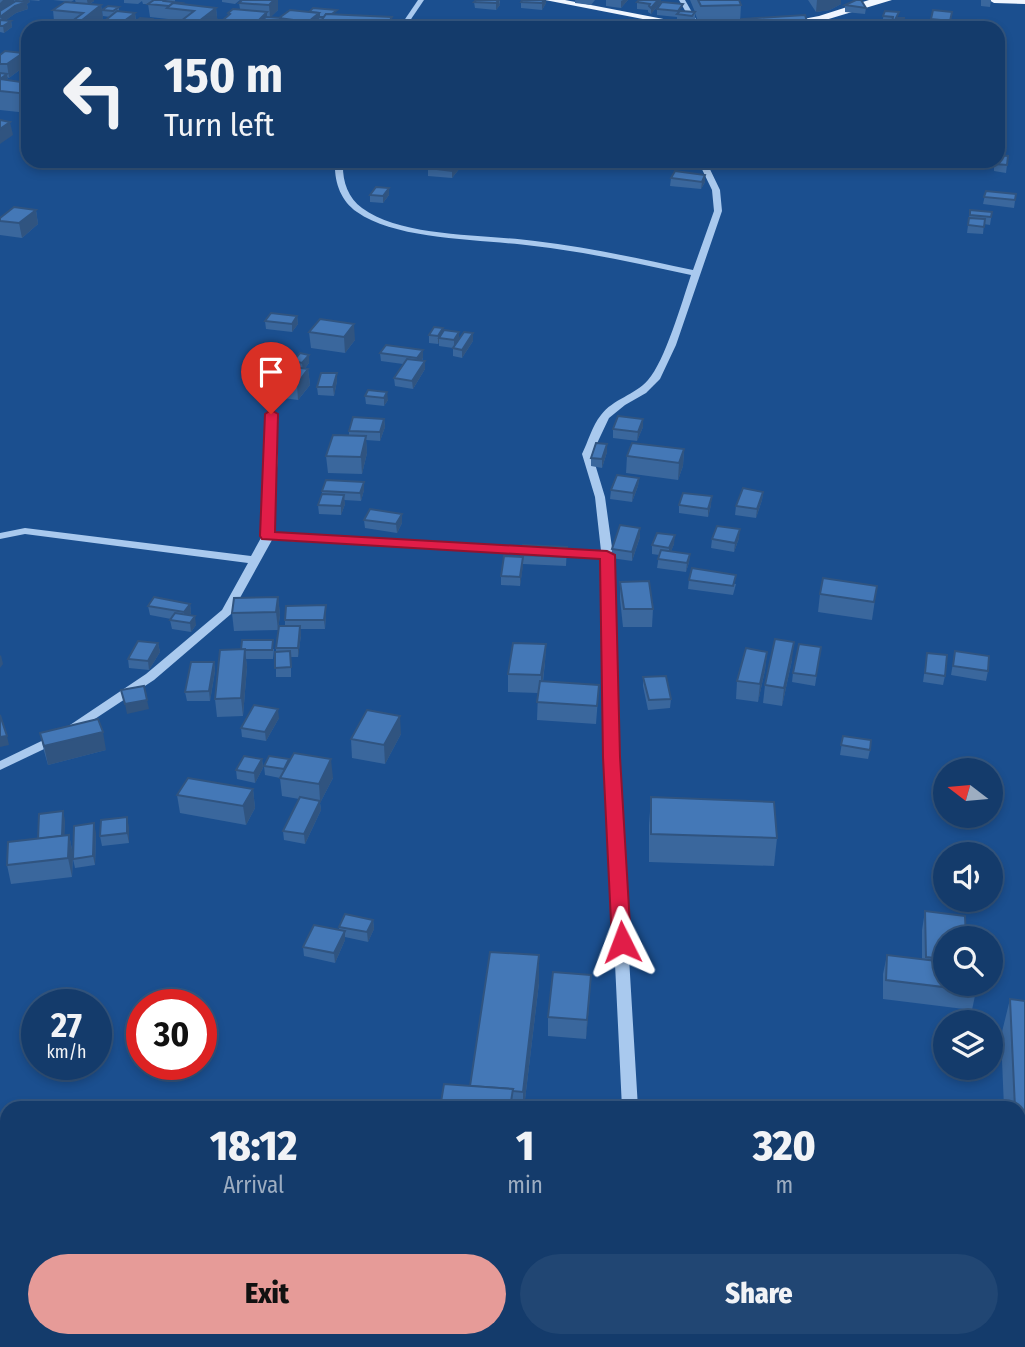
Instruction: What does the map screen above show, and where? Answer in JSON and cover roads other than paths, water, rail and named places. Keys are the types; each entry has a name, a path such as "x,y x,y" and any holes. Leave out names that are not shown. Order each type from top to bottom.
{"main road":[{"path":"550,0 661,21"},
{"path":"806,21 829,17 862,2 887,0"},
{"path":"994,0 1025,1"}],"street":[{"path":"407,21 421,0"},
{"path":"682,0 696,21"},
{"path":"339,168 338,178 351,204 367,214 406,228 585,250 697,274"},
{"path":"630,1101 611,757 607,555 600,496 587,454 605,416 643,391 655,379 715,223 719,203 705,168"},
{"path":"0,766 74,730 150,677 227,612 268,536 271,414"},
{"path":"0,536 25,531 254,560"},
{"path":"268,536 607,555"}]}
